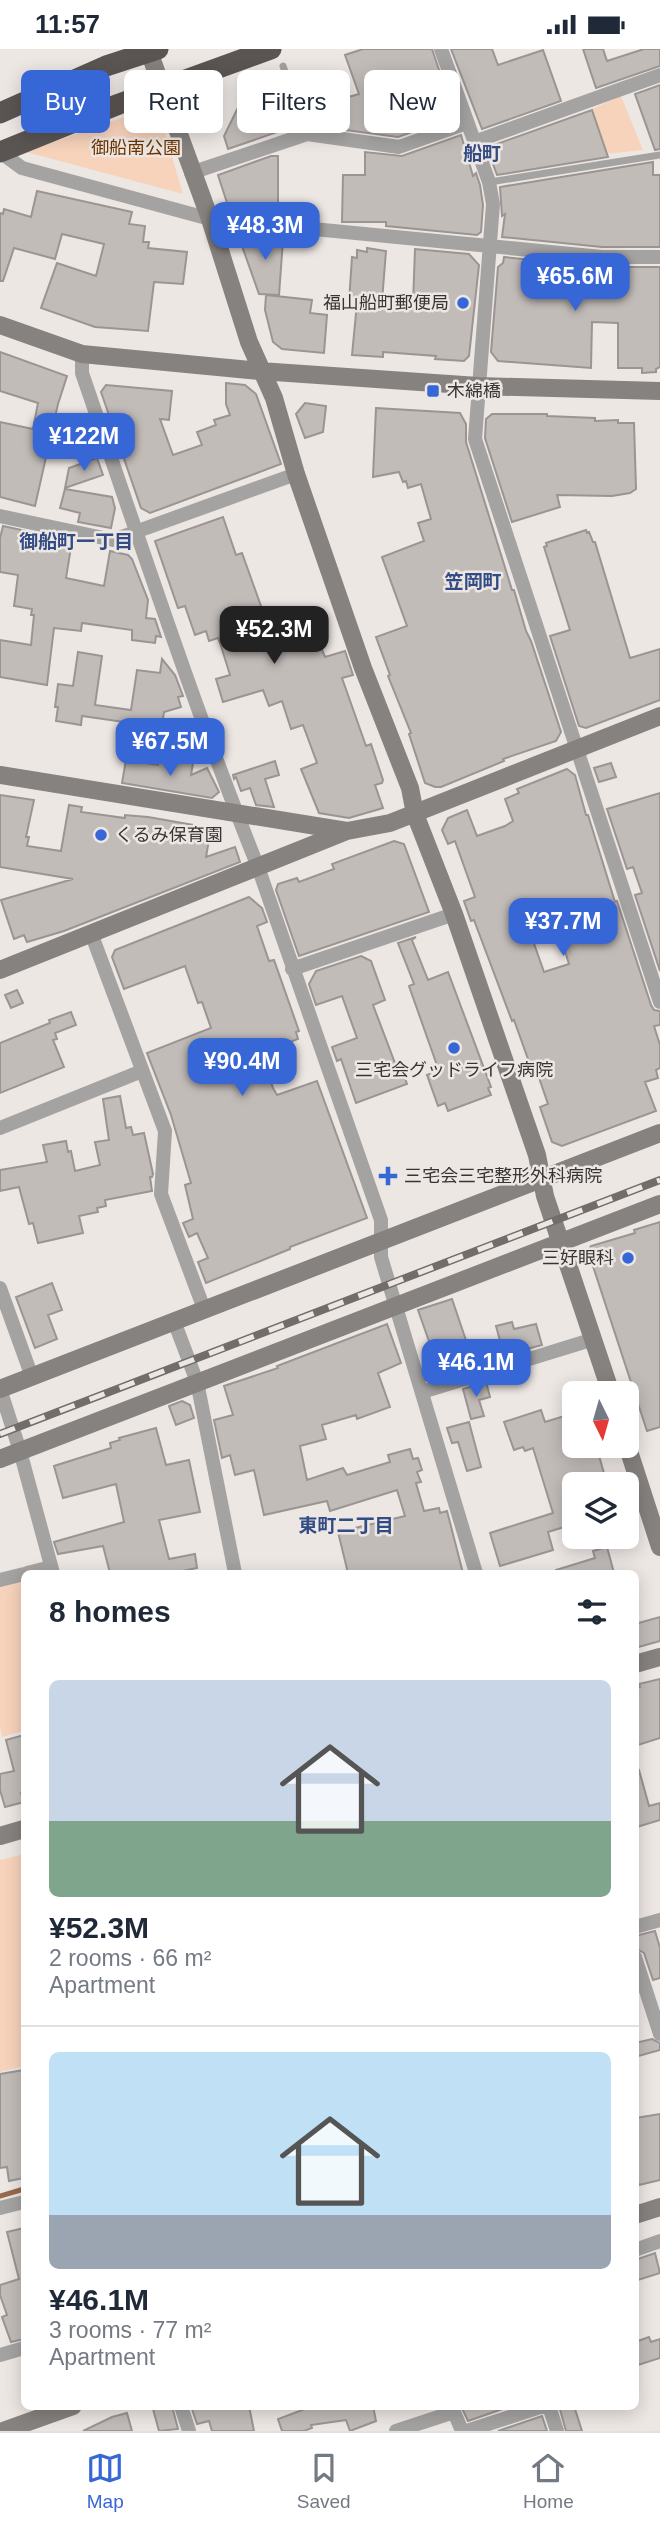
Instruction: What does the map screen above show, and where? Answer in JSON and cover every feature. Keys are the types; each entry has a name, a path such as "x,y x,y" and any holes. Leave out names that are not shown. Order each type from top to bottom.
{"highway":[{"path":"0,113 106,66 152,50"},
{"path":"223,73 277,58"},
{"path":"0,152 124,102"}],"street":[{"path":"440,49 489,183 493,204 475,439 660,1002"},
{"path":"152,50 158,70"},
{"path":"474,142 660,75"},
{"path":"191,173 307,134 399,147 467,123"},
{"path":"178,133 210,219 249,342 274,398 296,474 363,668 410,788 415,814 454,914 537,1155 545,1196 607,1381"},
{"path":"0,152 22,168 210,219 601,257 660,257"},
{"path":"0,325 82,354 260,371 478,386 660,391"},
{"path":"82,354 82,373 136,532 236,813 258,867 381,1220 381,1257 475,1570"},
{"path":"0,516 113,540 296,474"},
{"path":"0,970 348,831 390,823 415,814 660,716"},
{"path":"0,775 348,831"},
{"path":"292,969 454,914"},
{"path":"91,933 165,1131 161,1194 204,1309"},
{"path":"0,1128 142,1071"},
{"path":"52,1570 20,1451 0,1389 660,1133"},
{"path":"0,1459 660,1204"},
{"path":"0,1288 32,1377"},
{"path":"174,1321 197,1382 234,1570"},
{"path":"422,1392 594,1339"},
{"path":"631,1458 660,1547"},
{"path":"0,1580 21,1575"},
{"path":"639,1663 660,1657"},
{"path":"0,1836 21,1830"},
{"path":"639,1926 660,1920"},
{"path":"639,1969 660,2034"},
{"path":"0,2209 21,2203"},
{"path":"639,2214 660,2207"},
{"path":"639,2248 660,2241"},
{"path":"0,2355 21,2349"},
{"path":"3,2431 62,2410"},
{"path":"182,2410 189,2431"},
{"path":"467,2431 530,2410"},
{"path":"550,2410 556,2431"},
{"path":"396,2431 454,2413 462,2431"}],"lane":[{"path":"277,58 307,134"},
{"path":"489,183 660,155"}],"green space":[{"path":"621,96 643,150 606,154 592,109"},
{"name":"御船南公園","path":"124,117 124,133 165,133 183,194 26,152 79,133 110,133 110,122"},
{"path":"21,1581 21,1732 2,1737 0,1727 0,1586"},
{"path":"21,1855 21,2067 0,2072 0,1860"}],"building":[{"path":"363,49 432,49 439,70 364,70 364,132 350,131 350,97 359,94 345,55"},
{"path":"451,49 492,49 498,65 543,50 561,101 482,129"},
{"path":"583,49 603,49 607,61 644,49 660,49 660,66 596,88"},
{"path":"660,85 660,149 655,150 635,94"},
{"path":"237,110 237,133 275,133 228,149 224,136"},
{"path":"592,110 608,157 497,175 489,153 494,145"},
{"path":"368,133 409,133 398,137"},
{"path":"461,135 473,176 476,173 480,185 483,205 481,232 477,235 386,226 386,222 342,222 343,175 365,175 365,152 402,156"},
{"path":"271,156 278,156 278,216 233,212 229,209 218,175"},
{"path":"653,162 653,175 660,175 660,247 602,247 502,237 505,214 502,216 500,187"},
{"path":"37,191 132,212 129,224 145,226 143,242 149,242 148,248 187,252 183,284 154,282 148,331 95,327 41,308 57,263 96,276 104,244 62,234 55,259 14,248 3,281 0,281 0,213 3,214 4,209 31,217"},
{"path":"253,233 276,235 283,240 279,295 259,294 242,246"},
{"path":"367,248 386,251 382,301 413,304 415,249 469,254 479,265 469,356 464,361 383,352 383,357 352,355 357,303 349,302 352,257 357,258 357,250 367,252"},
{"path":"504,257 601,267 660,267 660,367 656,372 642,373 642,368 618,368 618,323 592,322 591,368 498,361 491,352 498,267 503,263"},
{"path":"266,295 312,300 310,313 327,315 324,353 282,349 273,342 265,310"},
{"path":"0,352 67,376 35,506 0,497 0,422 33,429 38,403 0,391"},
{"path":"226,383 245,385 256,394 281,464 150,513 141,508 101,392 106,385 172,391 169,420 160,419 173,455 202,445 197,432 216,425 214,420 230,415 226,404"},
{"path":"305,403 326,406 323,432 305,438 296,414"},
{"path":"376,408 460,413 466,424 466,442 512,590 561,732 556,741 503,759 504,761 441,787 425,783 409,734 411,733 376,637 407,626 382,557 424,541 418,523 431,519 421,484 408,488 399,472 373,477"},
{"path":"492,414 547,414 634,423 636,489 630,493 612,496 557,495 560,507 512,522 485,438 486,419"},
{"path":"97,458 103,475 65,488 69,468"},
{"path":"65,489 112,497 115,508 111,528 78,522 80,513 60,508"},
{"path":"223,517 236,555 242,553 276,648 315,633 325,657 345,651 353,675 342,678 366,746 371,744 383,780 375,785 383,808 349,818 319,813 301,769 317,763 303,725 291,729 282,701 269,706 263,690 223,702 216,679 230,675 218,638 209,641 206,631 195,635 185,606 178,608 155,541"},
{"path":"3,526 72,541 66,578 104,586 110,551 128,555 148,600 146,618 155,619 161,637 156,636 155,643 132,640 132,630 82,623 81,631 54,628 47,685 0,677 0,640 31,645 34,615 31,615 32,609 14,606 18,575 0,572 0,538"},
{"path":"586,530 595,542 630,658 660,649 660,700 586,728 579,726 550,636 570,630 544,547 547,546 546,543"},
{"path":"78,652 102,656 95,705 131,710 137,670 160,673 162,659 175,675 183,696 178,697 181,707 164,712 161,732 130,727 131,723 82,716 81,725 56,721 58,684 73,686"},
{"path":"168,759 193,763 191,775 207,768 219,792 212,798 122,783 126,760 158,765 159,760 168,762"},
{"path":"275,761 279,775 265,779 274,807 256,805 250,788 241,791 233,775"},
{"path":"611,763 616,777 599,782 594,768"},
{"path":"567,769 575,775 586,815 651,1005 654,1010 660,1011 660,1025 654,1026 660,1045 660,1068 656,1070 658,1078 645,1082 656,1111 562,1146 552,1142 540,1107 548,1104 537,1072 533,1073 474,920 471,921 464,901 475,897 455,841 448,844 442,830 448,818 467,810 477,836 505,826 513,821 505,799 519,793 517,789","holes":["556,923 569,964 544,972 530,932"]},
{"path":"660,793 660,971 635,895 642,893 633,867 627,869 607,809"},
{"path":"0,795 34,800 26,837 29,837 27,846 61,851 69,805 82,807 81,812 125,818 125,815 148,817 211,828 206,857 235,847 240,862 64,931 27,942 24,935 14,939 1,900 73,879 0,867"},
{"path":"394,841 404,844 429,912 299,956 276,890 278,884 297,878 299,882 334,869 332,864"},
{"path":"249,897 262,908 267,922 257,926 269,961 274,960 299,1031 296,1032 298,1039 290,1042 291,1044 262,1054 273,1088 277,1095 317,1081 367,1218 206,1283 198,1262 208,1258 197,1233 189,1237 183,1223 193,1219 185,1185 191,1183 171,1115 147,1053 211,1028 202,1002 198,1003 185,966 124,989 112,957 115,950"},
{"name":"三宅会グッドライフ病院","path":"416,937 412,940 428,980 448,972 491,1087 488,1088 491,1095 448,1111 445,1103 438,1106 427,1075 439,1071 409,986 414,984 398,943"},
{"path":"361,956 371,961 385,1000 373,1005 395,1063 399,1062 407,1084 356,1103 341,1059 337,1061 332,1047 357,1038 342,996 316,1005 309,984 316,971"},
{"path":"17,990 23,1003 11,1008 5,995"},
{"path":"71,1012 76,1025 55,1033 57,1039 53,1040 64,1067 0,1093 0,1043"},
{"path":"120,1096 126,1128 131,1127 133,1135 144,1133 153,1174 150,1177 152,1191 105,1200 106,1206 97,1208 98,1212 79,1216 83,1233 38,1243 33,1223 29,1224 19,1187 0,1191 0,1170 47,1162 43,1145 66,1141 75,1171 100,1165 95,1142 109,1140 103,1099"},
{"path":"660,1222 660,1427 647,1431 639,1407 639,1381 631,1381 588,1251 591,1246 635,1233 634,1230"},
{"path":"52,1283 62,1310 48,1315 57,1339 35,1348 16,1297"},
{"path":"452,1299 472,1358 479,1356 481,1364 458,1371 456,1366 442,1370 435,1346 431,1347 418,1310"},
{"path":"512,1322 514,1329 536,1324 542,1345 504,1355 496,1326"},
{"path":"387,1324 401,1363 378,1373 390,1407 357,1419 356,1415 322,1425 326,1439 300,1446 307,1480 343,1468 347,1475 390,1462 388,1455 410,1449 413,1459 418,1458 422,1470 417,1472 421,1482 416,1483 424,1511 439,1508 440,1513 447,1511 462,1570 347,1570 338,1532 405,1516 397,1490 330,1511 327,1501 264,1515 254,1470 235,1475 230,1455 222,1458 214,1420 233,1415 224,1386 278,1368 277,1366"},
{"path":"486,1382 490,1397 479,1400 484,1416 471,1419 463,1389"},
{"path":"182,1401 190,1405 194,1418 176,1425 169,1406"},
{"path":"541,1410 545,1422 562,1417 562,1458 600,1458 604,1472 562,1472 562,1528 548,1532 553,1550 500,1566 490,1533 553,1513 533,1448 525,1451 523,1447 514,1450 504,1422"},
{"path":"469,1422 481,1467 467,1471 458,1442 452,1443 447,1428"},
{"path":"156,1428 166,1465 189,1460 200,1512 159,1520 169,1559 195,1554 197,1568 109,1570 103,1546 58,1554 54,1542 124,1522 116,1484 63,1498 54,1466 111,1448 110,1443 120,1440 119,1438"},
{"path":"608,1549 613,1570 556,1570 595,1558 593,1551"},
{"path":"660,1617 660,1641 639,1647 639,1623"},
{"path":"660,1679 660,1738 639,1745 640,1687 639,1684"},
{"path":"21,1736 21,1803 5,1807 0,1790 0,1774 14,1771 6,1740"},
{"path":"639,1770 649,1806 660,1803 660,1820 639,1826"},
{"path":"655,1931 660,1948 660,1978 653,1980 644,1953 639,1950 639,1935"},
{"path":"652,2039 660,2043 660,2050 639,2056 639,2042"},
{"path":"21,2070 21,2179 9,2181 7,2167 0,2168 0,2074"},
{"path":"660,2114 660,2180 639,2185 639,2117"},
{"path":"21,2229 21,2340 11,2342 2,2317 7,2315 0,2295 0,2285 19,2279 7,2232"},
{"path":"655,2253 660,2273 639,2280 639,2259"},
{"path":"649,2337 651,2342 660,2339 660,2358 639,2365 639,2341"},
{"path":"153,2410 173,2410 178,2429 159,2431"},
{"path":"192,2410 250,2410 254,2431 212,2431 209,2421 197,2424"},
{"path":"302,2410 374,2410 376,2421 350,2431 346,2420 311,2425 312,2428 304,2431 282,2431 278,2419"},
{"path":"463,2410 500,2410 468,2421"},
{"path":"560,2410 575,2410 582,2431 566,2431"},
{"path":"127,2413 132,2431 83,2431 112,2417"},
{"path":"542,2416 547,2431 498,2431"}],"waterway":[{"path":"0,2196 21,2190"}],"railway":[{"path":"0,1434 660,1180"}],"place":[{"name":"福山船町郵便局","path":"463,303"},
{"name":"木綿橋","path":"433,391"},
{"name":"くるみ保育園","path":"101,835"},
{"name":"三宅会グッドライフ病院","path":"454,1048"},
{"name":"三宅会三宅整形外科病院","path":"388,1176"},
{"name":"三好眼科","path":"628,1258"}],"district":[{"name":"船町","path":"482,153"},
{"name":"御船町一丁目","path":"76,541"},
{"name":"笠岡町","path":"473,581"},
{"name":"東町二丁目","path":"346,1525"}]}
